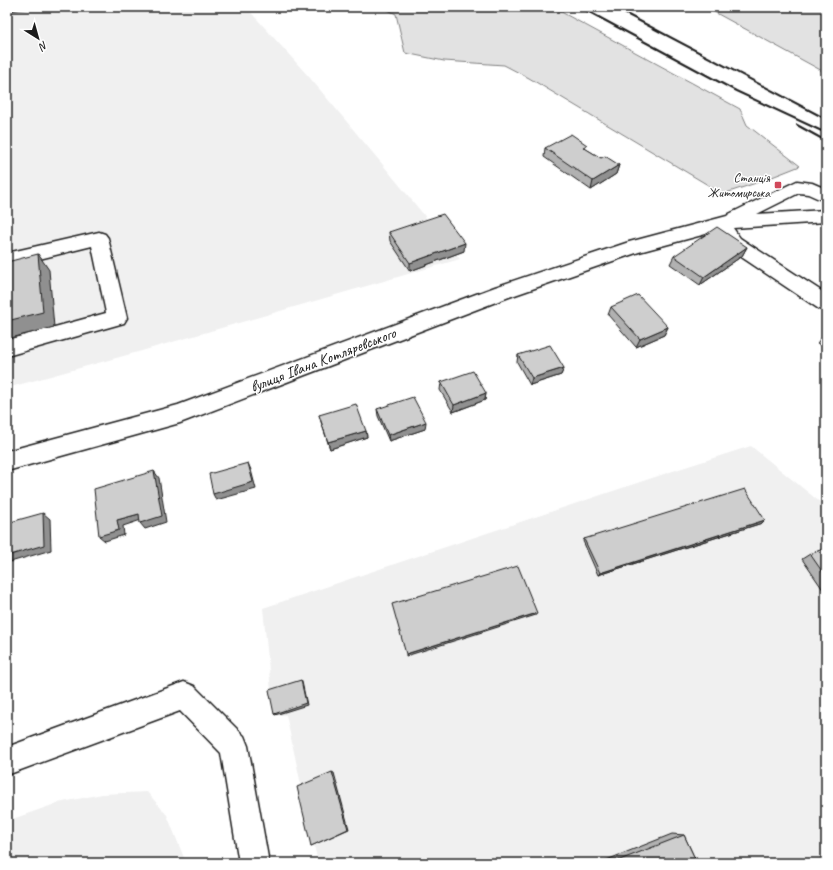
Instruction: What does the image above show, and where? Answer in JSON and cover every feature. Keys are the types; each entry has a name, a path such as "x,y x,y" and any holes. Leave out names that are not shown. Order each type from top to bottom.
{"street":[{"path":"725,223 797,187 812,189 826,196"},
{"path":"725,223 826,216"},
{"path":"725,223 734,242 826,304"},
{"name":"вулиця Івана Котляревського","path":"7,461 180,414 502,292 635,247 725,223"},
{"path":"7,260 99,238 117,318 7,348"},
{"path":"7,762 184,696 234,746 254,863"}],"shaded area":[{"path":"7,7 246,7 310,78 460,259 138,352 7,388"},
{"path":"382,7 552,7 740,109 747,125 800,166 723,194 529,78 504,65 444,61 405,53 396,14"},
{"path":"705,7 826,7 826,73"},
{"path":"751,446 826,507 826,863 318,863 286,715 275,715 271,691 263,608"},
{"path":"147,792 167,815 186,863 7,863 7,821 58,803 102,794"}],"building":[{"path":"571,134 587,145 583,147 601,158 605,156 619,165 593,181 545,148"},
{"path":"443,214 465,243 410,263 389,232"},
{"path":"717,227 747,247 704,277 674,256"},
{"path":"38,254 43,312 7,321 7,262"},
{"path":"638,295 668,327 640,339 611,307"},
{"path":"550,345 564,368 532,378 518,355"},
{"path":"473,371 486,393 454,405 441,382"},
{"path":"413,397 426,422 388,435 377,409"},
{"path":"356,404 366,431 328,442 319,415"},
{"path":"248,463 253,482 213,494 209,474"},
{"path":"154,471 162,516 140,523 139,514 117,520 119,530 99,536 94,489"},
{"path":"745,489 765,520 600,573 584,539"},
{"path":"43,513 44,545 7,556 7,523"},
{"path":"826,548 826,577 810,554"},
{"path":"518,566 537,613 406,654 392,604"},
{"path":"301,680 306,703 274,714 269,690"},
{"path":"332,772 348,829 311,846 297,787"},
{"path":"684,835 697,863 612,863"}],"railway":[{"path":"580,7 736,91 826,133"},
{"path":"613,7 826,119"},
{"path":"797,125 826,141"}],"place":[{"name":"Станція Житомирська","path":"778,185"}]}
